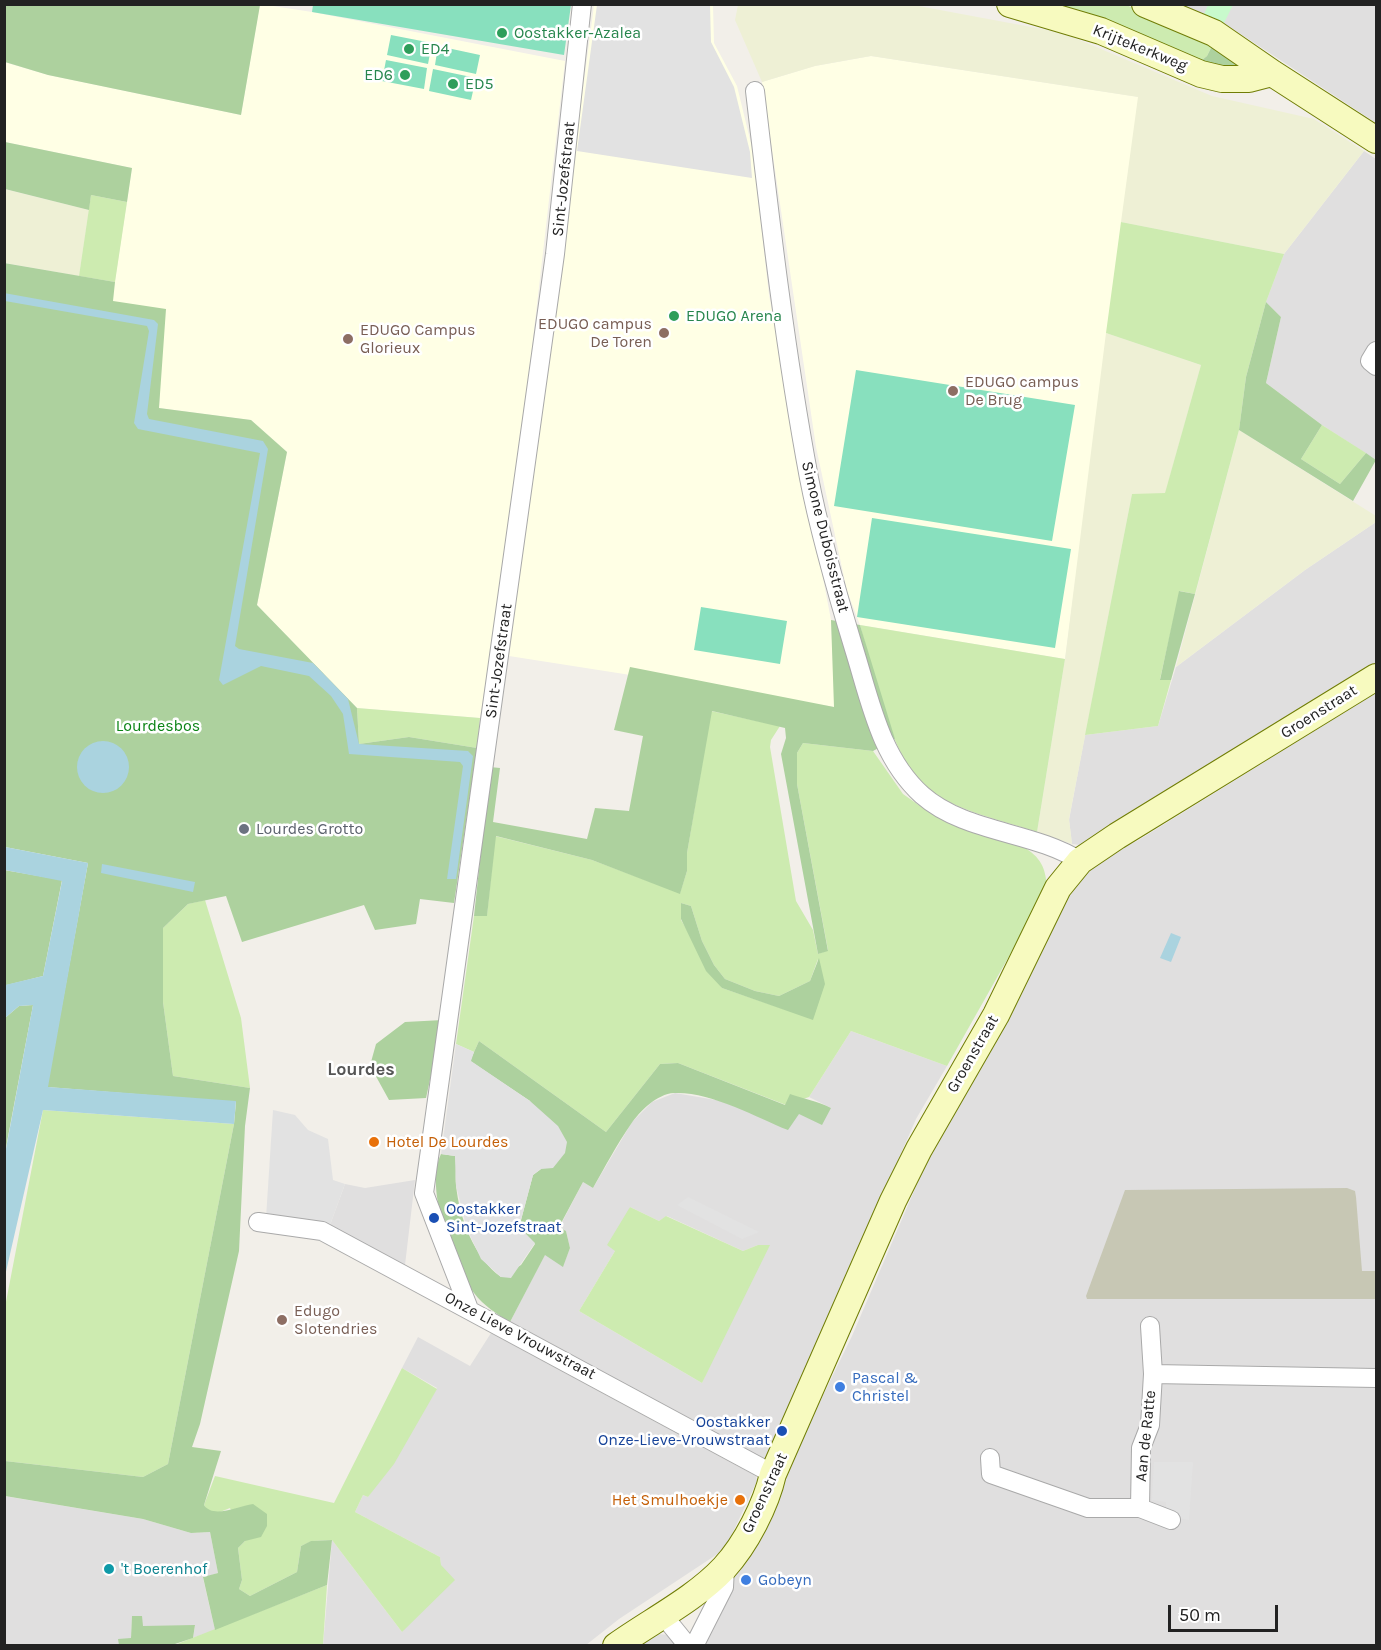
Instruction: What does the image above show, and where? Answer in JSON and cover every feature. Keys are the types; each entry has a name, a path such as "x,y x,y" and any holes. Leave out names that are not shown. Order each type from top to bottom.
{"street":[{"name":"Sint-Jozefstraat","path":"469,1309 424,1193 555,255 582,4"},
{"name":"Krijtekerkweg","path":"1010,4 1101,31 1211,76 1249,79 1272,74"},
{"path":"1145,4 1215,33 1272,74 1377,140"},
{"name":"Simone Duboisstraat","path":"755,91 789,365 809,480 849,631 886,746 908,781 942,808 964,818 1061,849 1080,861"},
{"path":"1377,351 1370,362 1377,366"},
{"name":"Groenstraat","path":"616,1646 696,1592 725,1567 746,1535 769,1492 773,1474 893,1201 919,1149 1001,1006 1058,888 1080,861 1116,836 1377,677"},
{"name":"Onze Lieve Vrouwstraat","path":"258,1222 322,1231 773,1474"},
{"name":"Aan de Ratte","path":"1140,1508 1141,1448 1150,1425 1153,1374 1150,1326"},
{"name":"Aan de Ratte","path":"1153,1374 1377,1378"},
{"path":"990,1458 991,1474 1088,1508 1140,1508 1171,1520"},
{"name":"Groenstraat","path":"694,1646 724,1587 725,1567"},
{"path":"662,1614 688,1646"}],"shaded area":[{"name":"EDUGO Campus Glorieux","path":"260,4 565,61 518,469 480,718 357,708 257,605 287,452 251,420 159,408 161,368 112,301 132,168 5,142 4,62 48,75 241,115"},
{"path":"908,4 1063,33 1212,96 1314,119 1364,151 1284,254 1121,222 1138,97 871,56 815,66 762,82 735,20 738,5"},
{"name":"EDUGO campus De Toren","path":"594,5 713,5 714,43 737,86 753,152 769,295 831,620 835,707 509,656"},
{"path":"597,5 710,5 711,42 734,87 750,152 752,178 577,151"},
{"path":"1177,5 1376,5 1376,123 1224,23"},
{"name":"EDUGO campus De Brug","path":"871,56 1139,97 1065,659 860,625 847,591 816,447 762,82 815,66"},
{"path":"1364,151 1376,159 1376,460 1322,425 1266,383 1281,317 1266,302 1284,254"},
{"path":"4,189 89,210 79,276 5,263"},
{"path":"1106,333 1201,365 1165,494 1132,494 1069,819 1072,844 1037,832 1065,659"},
{"path":"1239,430 1376,516 1376,522 1305,570 1176,667"},
{"path":"1376,522 1376,669 1080,845 1072,844 1069,820 1085,735 1158,726 1176,667 1305,570"},
{"path":"1376,693 1376,1645 705,1646 707,1633 852,1336 945,1122 1020,995 1070,890 1088,868 1110,853 1137,841"},
{"path":"851,1031 947,1066 916,1119 768,1459 763,1461 510,1322 545,1254 563,1266 570,1248 566,1231 559,1228 583,1182 593,1188 632,1122 652,1102 675,1093 798,1114 831,1108 809,1097","holes":["630,1207 659,1221 667,1216 743,1251 758,1245 702,1383 579,1311 615,1251"]},
{"path":"456,1044 474,1052 471,1061 530,1101 558,1126 567,1142 565,1153 553,1168 541,1169 533,1175 521,1220 522,1230 535,1243 511,1278 501,1277 481,1259 467,1229 456,1186 455,1156 441,1154"},
{"path":"273,1110 295,1115 308,1130 328,1139 333,1180 345,1184 330,1225 266,1218"},
{"path":"415,1180 405,1265 330,1225 345,1184 365,1188"},
{"path":"1347,1188 1355,1191 1362,1271 1376,1271 1376,1299 1087,1299 1086,1296 1125,1190"},
{"path":"688,1197 759,1232 742,1239 677,1205"},
{"path":"491,1333 756,1476 757,1481 725,1549 619,1619 586,1645 323,1646 332,1540 402,1632 441,1565 440,1557 355,1512 363,1495 368,1497 437,1388 402,1368 418,1337 470,1366"},
{"path":"1154,1462 1193,1462 1189,1520 1166,1516 1166,1502 1152,1500"},
{"path":"4,1496 143,1519 191,1533 210,1532 218,1573 203,1578 215,1630 193,1638 195,1626 143,1626 132,1617 131,1639 119,1639 119,1645 5,1645"},
{"path":"657,1634 671,1635 679,1646 638,1646"}],"green space":[{"name":"Oostakker-Azalea","path":"571,4 564,55 312,12 313,5"},
{"path":"1208,4 1233,5 1224,23 1204,14"},
{"path":"4,5 260,5 241,115 48,75 5,62"},
{"path":"1067,5 1126,5 1209,38 1212,46 1207,56 1196,65 1058,9"},
{"name":"ED4","path":"391,35 432,43 428,64 387,55"},
{"path":"438,46 480,55 476,74 435,65"},
{"path":"1212,46 1251,68 1196,65 1207,56"},
{"name":"ED6","path":"386,60 427,68 424,89 382,81"},
{"name":"ED5","path":"433,69 476,78 471,100 429,91"},
{"path":"5,142 132,168 127,202 91,195 89,210 5,189"},
{"path":"91,195 127,202 115,282 79,276"},
{"path":"1121,222 1284,254 1266,302 1246,377 1239,430 1195,594 1180,591 1160,679 1171,680 1158,726 1085,735 1132,494 1165,493 1201,365 1106,333"},
{"name":"Lourdesbos","path":"4,263 115,282 113,301 166,309 159,408 251,420 287,452 257,605 357,708 359,744 409,737 477,748 454,903 420,899 416,924 375,930 364,905 242,942 226,896 188,904 163,928 163,1002 173,1076 250,1088 245,1126 239,1251 200,1424 192,1447 221,1451 204,1505 213,1511 226,1511 253,1504 267,1514 267,1526 261,1537 245,1541 238,1548 242,1580 239,1589 250,1596 297,1572 301,1546 311,1541 332,1540 327,1585 215,1630 203,1577 218,1573 210,1532 191,1533 143,1519 5,1496 5,1461 143,1477 168,1464 234,1124 236,1102 47,1087 88,863 5,847"},
{"path":"1266,302 1281,317 1266,383 1322,425 1301,459 1340,484 1366,453 1376,460 1353,501 1239,430 1246,377"},
{"path":"856,370 1075,405 1052,541 834,506"},
{"path":"1322,425 1366,453 1340,484 1301,459"},
{"path":"872,518 1071,549 1055,648 857,617"},
{"path":"1179,591 1195,594 1171,680 1160,680"},
{"path":"701,607 787,621 780,664 694,650"},
{"path":"831,620 860,625 895,739 873,751 803,743 797,753 797,784 828,951 818,954 781,754 786,738 785,728 712,711 687,853 687,871 680,894 592,860 496,836 487,916 474,916 490,767 500,768 493,822 587,839 595,808 629,811 643,736 614,730 630,667 834,707"},
{"path":"860,625 1065,659 1037,832 952,803 927,788 914,774 903,756 884,712"},
{"path":"357,708 480,718 477,748 409,737 359,744"},
{"path":"711,711 780,726 771,740 770,747 796,901 813,930 818,954 828,950 797,784 797,753 803,743 873,751 903,794 930,813 1022,846 1034,854 1041,864 1047,889 947,1066 851,1031 809,1097 786,1105 678,1063 660,1064 606,1132 479,1041 474,1052 456,1044 474,916 487,915 495,836 592,860 680,893 687,871 687,853","holes":["681,903 691,906 702,941 714,965 725,979 755,991 779,996 810,981 818,959 813,1019 722,988 681,920"]},
{"path":"4,870 62,880 43,976 7,985 4,985"},
{"path":"205,900 241,1018 250,1088 173,1076 163,1002 163,928 188,904"},
{"path":"681,903 691,906 702,941 714,965 725,979 755,991 779,996 810,981 819,958 825,984 813,1020 722,988 706,971 681,919"},
{"path":"33,1005 5,1154 5,1018 19,1006"},
{"path":"443,1020 426,1098 389,1100 373,1071 371,1062 376,1044 405,1022"},
{"path":"479,1041 606,1132 660,1064 678,1063 785,1105 790,1094 831,1108 822,1125 799,1114 788,1130 702,1096 674,1093 655,1100 631,1124 593,1188 583,1182 559,1227 566,1231 570,1248 563,1267 545,1255 510,1322 482,1302 466,1280 450,1245 438,1205 437,1169 441,1154 455,1156 456,1185 464,1223 476,1248 491,1269 501,1277 521,1265 535,1244 522,1230 521,1220 533,1175 541,1169 530,1101 470,1061"},
{"path":"43,1110 234,1124 168,1464 143,1477 5,1461 5,1307"},
{"path":"630,1207 659,1221 666,1216 743,1251 758,1245 770,1245 702,1383 579,1311 615,1251 607,1245"},
{"path":"402,1368 437,1389 394,1464 368,1497 363,1495 355,1512 440,1557 441,1565 455,1580 402,1632 332,1540 312,1541 301,1546 297,1572 250,1596 239,1589 242,1580 238,1548 245,1541 230,1508 215,1514 208,1511 204,1505 215,1476 334,1503"},
{"path":"327,1585 323,1645 172,1646"},
{"path":"132,1616 142,1616 143,1626 195,1625 193,1638 172,1645 119,1645 118,1639 131,1638"}],"water":[{"path":"4,293 154,320 158,324 147,414 149,419 263,441 268,449 235,646 239,649 313,663 348,699 359,744 468,751 473,756 456,879 447,879 463,766 460,762 349,754 343,714 331,696 309,676 261,666 223,685 219,680 260,453 138,429 134,423 149,331 147,326 5,301"},
{"path":"103,741 117,745 125,753 129,767 125,781 117,789 103,793 89,789 81,781 77,767 81,753 89,745"},
{"path":"5,847 88,863 48,1087 236,1101 234,1124 43,1110 5,1276 5,1154 33,1005 19,1006 5,1018 5,985 43,976 62,881 5,870"},
{"path":"102,864 195,882 193,892 101,873"},
{"path":"1171,933 1181,937 1171,962 1160,958"}],"place":[{"name":"Oostakker-Azalea","path":"502,33"},
{"name":"ED4","path":"409,49"},
{"name":"ED6","path":"405,75"},
{"name":"ED5","path":"453,84"},
{"name":"EDUGO Arena","path":"674,316"},
{"name":"EDUGO campus De Toren","path":"664,333"},
{"name":"EDUGO Campus Glorieux","path":"348,339"},
{"name":"EDUGO campus De Brug","path":"953,391"},
{"name":"Lourdes Grotto","path":"244,829"},
{"name":"Hotel De Lourdes","path":"374,1142"},
{"name":"Oostakker Sint-Jozefstraat","path":"434,1218"},
{"name":"Edugo Slotendries","path":"282,1320"},
{"name":"Pascal & Christel","path":"840,1387"},
{"name":"Oostakker Onze-Lieve-Vrouwstraat","path":"782,1431"},
{"name":"Het Smulhoekje","path":"740,1500"},
{"name":"'t Boerenhof","path":"109,1569"},
{"name":"Gobeyn","path":"746,1580"}],"district":[{"name":"Lourdes","path":"361,1070"}]}
